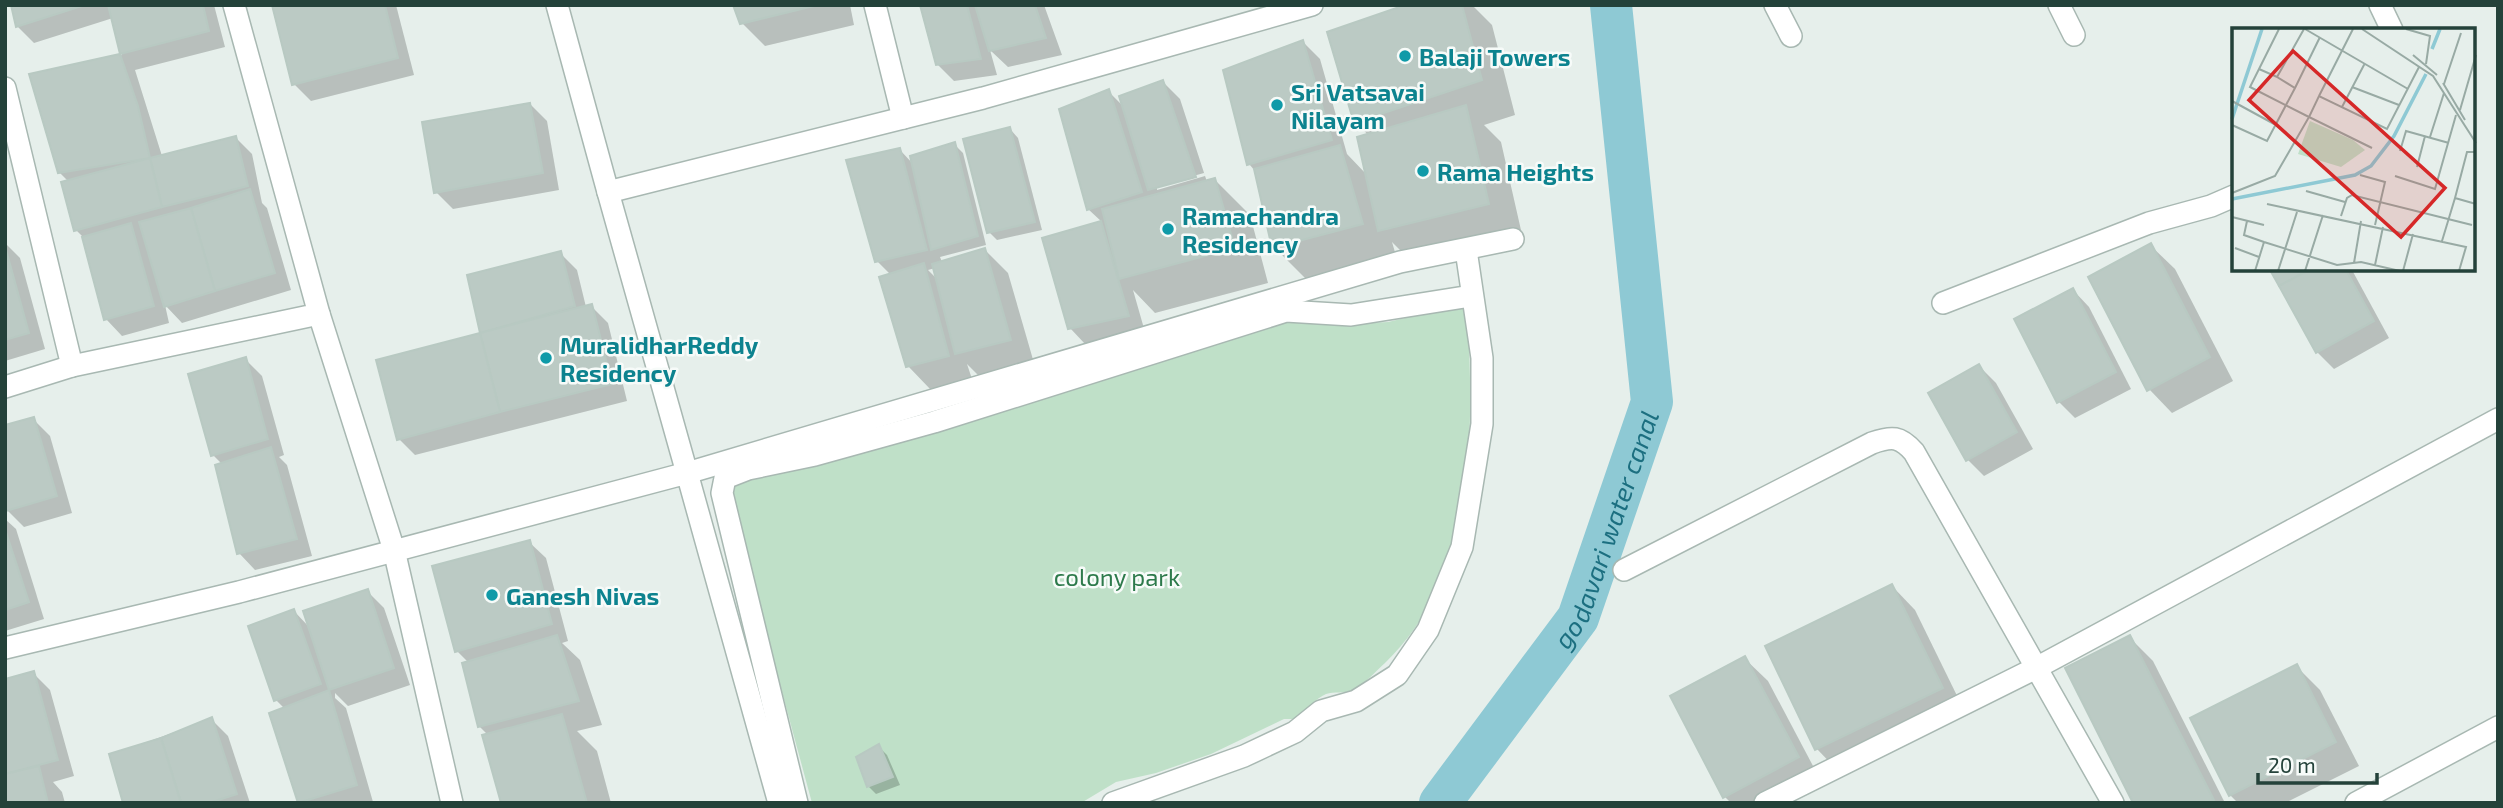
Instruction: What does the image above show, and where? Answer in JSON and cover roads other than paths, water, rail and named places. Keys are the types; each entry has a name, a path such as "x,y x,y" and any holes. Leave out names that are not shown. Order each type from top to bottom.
{"street":[{"path":"234,5 319,314 394,550 452,803"},
{"path":"557,5 779,803"},
{"path":"875,5 903,118"},
{"path":"608,192 903,118 1312,5"},
{"path":"1775,5 1791,36"},
{"path":"2059,5 2074,35"},
{"path":"2380,5 2391,28"},
{"path":"5,88 72,366"},
{"path":"1943,303 2149,223 2211,206 2232,197"},
{"path":"5,648 687,473 1400,261 1513,239"},
{"path":"1113,803 1244,756 1295,732 1321,711 1356,701 1396,675 1427,630 1462,547 1482,424 1482,358 1466,250"},
{"path":"797,803 722,493 725,478 748,469 815,455 934,422 1286,311 1351,315 1471,296"},
{"path":"5,387 72,366 319,314"},
{"path":"1765,803 2038,667 2498,419"},
{"path":"1624,570 1872,443 1889,437 1903,439 1914,452 2113,803"},
{"path":"2356,803 2498,727"}],"waterway":[{"name":"godavari water canal","path":"1440,803 1578,618 1652,402 1611,5"}],"place":[{"name":"Balaji Towers","path":"1405,56"},
{"name":"Sri Vatsavai Nilayam","path":"1277,105"},
{"name":"Rama Heights","path":"1423,171"},
{"name":"Ramachandra Residency","path":"1168,229"},
{"name":"MuralidharReddy Residency","path":"546,358"},
{"name":"Ganesh Nivas","path":"492,595"}],"park label":[{"name":"colony park","path":"1117,576"}]}
